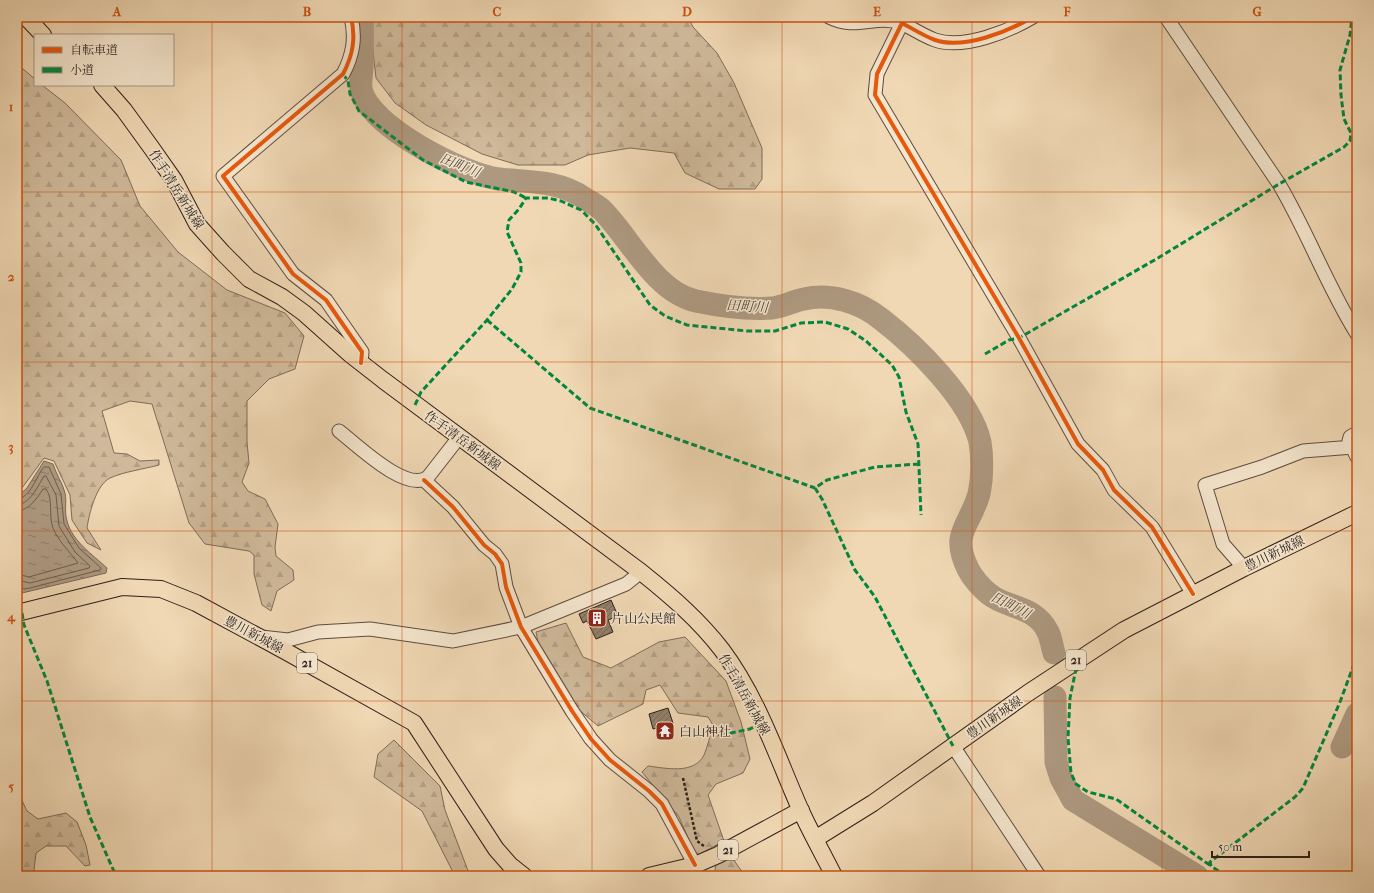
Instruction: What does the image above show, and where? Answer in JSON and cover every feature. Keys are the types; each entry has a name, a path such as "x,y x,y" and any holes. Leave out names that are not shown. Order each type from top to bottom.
{"main road":[{"path":"26,17 42,34"},
{"name":"作手清岳新城線","path":"103,86 124,110 174,180 197,224 249,279 282,297 304,313 361,363 642,572 670,595 702,625 723,651 744,686 763,722 801,810"},
{"name":"豊川新城線","path":"815,839 873,803 1078,659 1124,630 1244,568 1357,513"},
{"name":"豊川新城線","path":"17,613 122,587 149,587 161,589 196,603 261,637 414,723 496,849 510,865 524,876"},
{"path":"801,810 834,876"},
{"name":"21","path":"649,876 695,865 718,855 801,810"}],"street":[{"path":"351,17 355,31 353,47 350,60 343,74 223,176 293,274 326,300 362,352 361,363"},
{"path":"829,17 839,22 855,24 890,19 902,23 936,40 948,42 969,41 1002,33 1033,17"},
{"path":"1166,17 1279,184 1290,203 1344,313 1357,334"},
{"path":"902,23 877,74 875,95 1019,338 1078,444 1103,470 1114,490 1152,527 1193,594"},
{"path":"339,431 386,468 406,479 424,480 453,507 502,564 506,587 521,627 572,711 591,739 610,760 649,790 662,804 695,865"},
{"path":"1244,568 1223,544 1205,485 1262,467 1302,451 1355,452 1350,438 1357,433"},
{"path":"424,480 460,436"},
{"path":"261,637 288,640 318,632 370,629 453,641 521,627 626,584 642,572"},
{"path":"953,746 1039,876"}],"path":[{"path":"707,730 721,735"},
{"path":"683,778 697,841 718,855"}],"green space":[{"path":"369,17 688,17 693,27 717,53 734,83 762,148 762,179 755,189 719,189 685,173 674,153 630,148 588,155 565,165 518,165 482,154 426,125 395,103 376,78"},
{"path":"17,67 23,69 34,78 34,86 43,86 65,103 121,160 140,206 178,252 227,290 285,313 304,336 295,369 269,379 247,401 247,442 249,463 242,482 248,491 265,499 278,524 275,547 276,556 293,570 294,580 277,591 271,611 262,605 254,574 254,555 249,551 205,544 189,523 152,404 130,401 102,411 114,453 127,454 140,461 159,460 159,465 115,476 110,478 101,487 91,508 87,528 101,550 87,543 72,520 70,495 54,461 44,458 22,488 17,491"},
{"path":"566,623 583,657 611,668 659,642 685,637 726,681 741,722 750,759 743,773 716,784 708,795 724,841 696,856 679,817 642,772 648,766 679,769 686,768 699,761 704,755 713,725 708,717 678,713 660,685 646,690 643,704 598,726 578,709 539,647 536,632"},
{"path":"394,740 440,786 445,810 470,876 455,876 422,811 374,777 378,754"},
{"path":"17,790 27,811 38,819 66,813 77,822 86,845 90,865 85,866 66,846 46,846 36,853 34,870 35,876 17,876"},
{"path":"731,856 745,876 714,876 716,864"}],"water":[{"path":"44,461 53,464 63,486 66,496 66,517 73,535 107,568 106,573 22,593 17,587 17,497 27,488"}],"building":[{"name":"片山公民館","path":"611,600 618,616 608,620 613,632 596,639 587,621 583,623 579,614"},
{"path":"668,708 673,723 653,729 649,714"}],"waterway":[{"name":"田町川","path":"362,17 361,89 368,103 381,118 399,133 442,159 483,176 543,183 574,192 602,210 644,263 668,287 681,296 705,303 753,308 776,307 814,297 835,298 845,300 864,308 895,330 925,358 953,391 965,408 974,425 980,442 982,467 979,493 961,539 963,557 968,569 983,589 996,599 1020,608 1036,617 1049,634 1054,653"},
{"name":"田町川","path":"1055,697 1056,762 1061,778 1073,800 1197,876"},
{"path":"1342,747 1357,714"}],"marked path":[{"path":"985,354 1009,340 1019,338 1158,258 1279,184 1344,147 1350,141 1351,133 1344,119 1340,70 1350,35 1352,17"},
{"path":"343,74 348,81 350,94 359,111 423,160 466,182 514,192 526,198"},
{"path":"415,405 421,392 487,320 512,289 521,272 521,263 507,232 509,220 526,198 548,198 561,201 581,210 595,224 650,305 665,316 687,325 747,331 775,331 801,323 825,322 848,329 866,341 892,365 899,377 906,412 918,444 921,515"},
{"path":"487,320 590,408 815,488"},
{"path":"919,464 875,467 827,480 815,488 822,499 855,570 875,597 953,746"},
{"path":"22,613 24,625 47,681 90,817 116,876"},
{"path":"1226,876 1211,866 1210,862 1295,797 1303,788 1340,702 1357,656"},
{"path":"1078,659 1070,698 1068,738 1071,773 1076,784 1088,792 1116,799 1211,866"},
{"path":"721,735 750,729 763,722"}],"cycle path":[{"path":"351,17 353,25 353,46 343,74 223,176 293,274 326,300 362,352 361,363"},
{"path":"1033,17 1012,28 986,38 959,43 935,40 902,23 877,74 875,95 1019,338 1078,444 1103,470 1114,490 1152,527 1193,594"},
{"path":"424,480 453,507 484,545 495,554 502,564 506,587 521,627 572,711 591,739 610,760 649,791 662,804 695,865"}],"place":[{"name":"片山公民館","path":"597,618"},
{"name":"白山神社","path":"665,731"}]}
